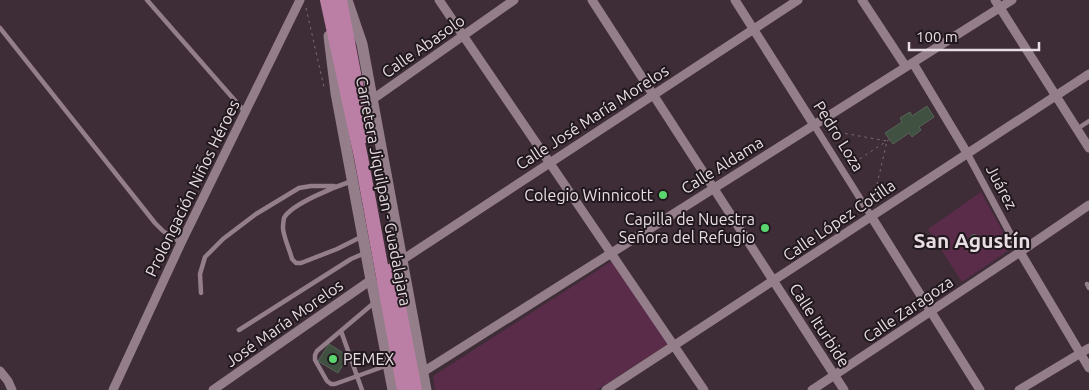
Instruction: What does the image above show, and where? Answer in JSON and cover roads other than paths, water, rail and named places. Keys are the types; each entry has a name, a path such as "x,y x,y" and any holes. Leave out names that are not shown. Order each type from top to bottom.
{"highway":[{"name":"Carretera Jiquilpan - Guadalajara","path":"326,0 361,157 404,390"},
{"name":"Carretera Jiquilpan - Guadalajara","path":"340,0 415,390"}],"street":[{"name":"Prolongación Niños Héroes","path":"113,390 181,243 300,0"},
{"path":"326,0 336,93 393,390"},
{"path":"347,0 362,44 426,390"},
{"path":"439,0 704,390"},
{"name":"Calle Abasolo","path":"373,99 514,0"},
{"name":"Calle Iturbide","path":"592,0 844,390"},
{"name":"Pedro Loza","path":"735,0 980,390"},
{"name":"Calle José María Morelos","path":"402,260 798,0"},
{"path":"862,0 910,65 966,152"},
{"name":"Calle Aldama","path":"423,372 815,126 910,65 997,4 1012,0"},
{"path":"997,4 1089,148"},
{"name":"Calle López Cotilla","path":"606,390 774,281 966,152 1089,74"},
{"name":"Juárez","path":"966,152 1020,252 1089,368"},
{"name":"Calle Zaragoza","path":"812,390 1089,205"},
{"name":"José María Morelos","path":"213,390 371,280"},
{"path":"1019,390 1089,348"},
{"path":"0,371 7,386"}],"lane":[{"path":"147,0 245,112"},
{"path":"0,28 155,223 181,243"},
{"path":"1077,129 1089,121"},
{"path":"353,181 337,186 308,200 289,212 284,218 282,227 292,259 296,263 301,263 338,249 363,236"},
{"path":"201,293 200,274 206,257 223,239 256,214 299,188 337,186"},
{"path":"239,330 351,259 366,252"},
{"path":"376,302 314,355 315,360 330,384 335,384 388,365"},
{"path":"341,331 362,390"}],"place":[{"name":"Colegio Winnicott","path":"663,195"},
{"name":"Capilla de Nuestra Señora del Refugio","path":"765,228"},
{"name":"PEMEX","path":"333,359"}],"district":[{"name":"San Agustín","path":"972,241"}]}
